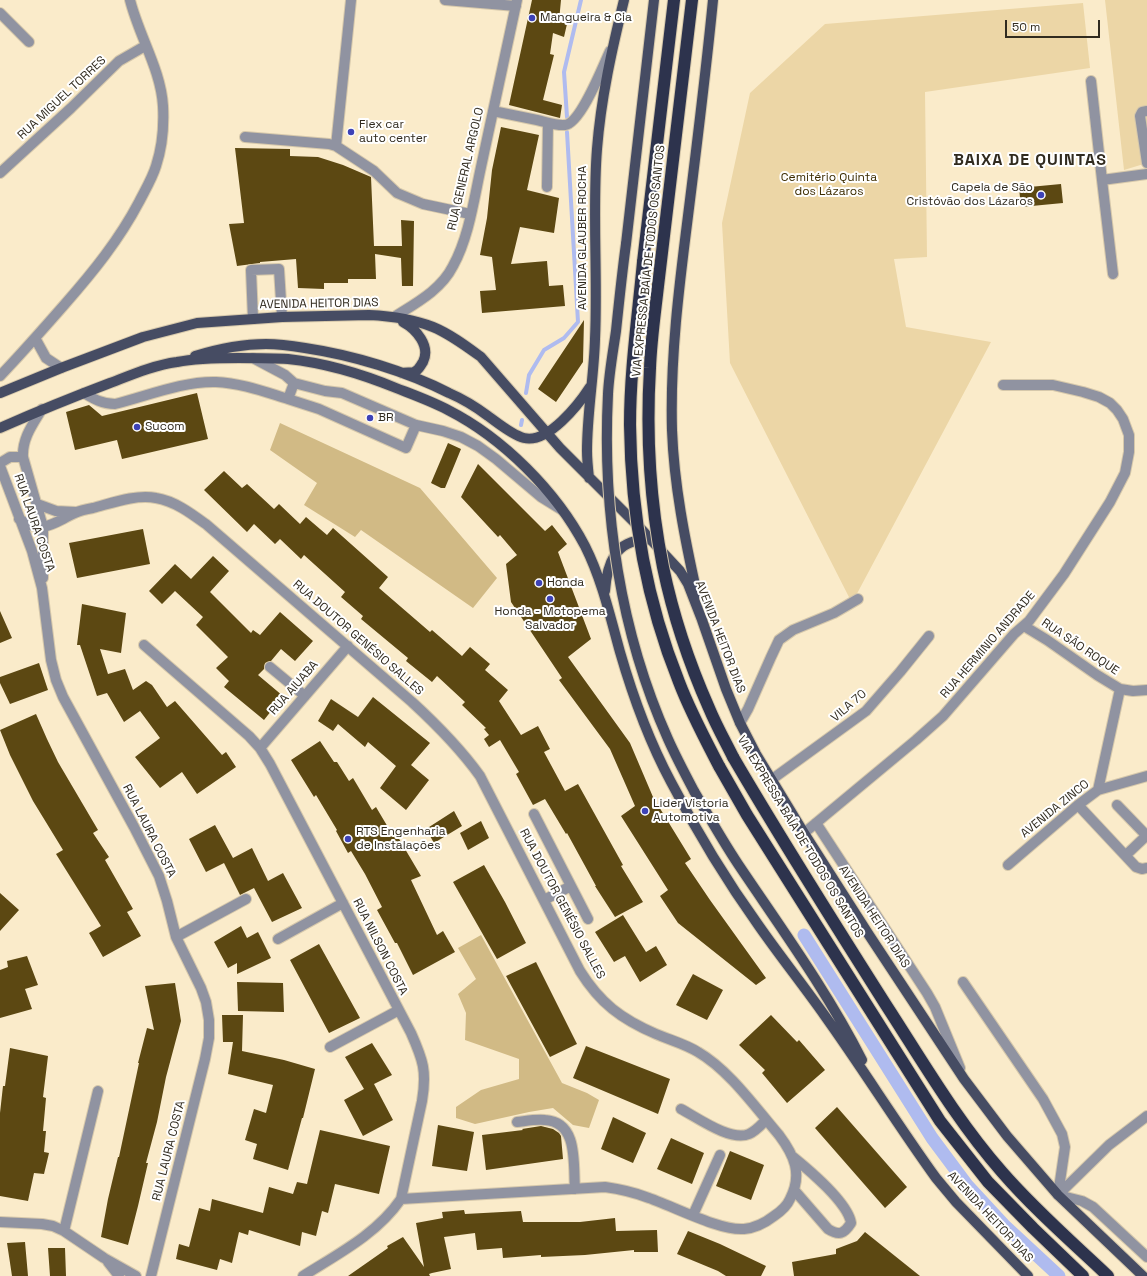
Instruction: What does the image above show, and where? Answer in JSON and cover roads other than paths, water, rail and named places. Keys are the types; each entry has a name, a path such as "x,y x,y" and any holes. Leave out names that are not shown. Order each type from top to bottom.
{"highway":[{"name":"VIA EXPRESSA BAÍA DE TODOS OS SANTOS","path":"674,0 632,365 630,424 632,481 638,534 654,606 665,642 678,681 719,766 748,815 940,1122 998,1193 1083,1276"},
{"name":"VIA EXPRESSA BAÍA DE TODOS OS SANTOS","path":"692,0 658,286 650,368 649,425 651,480 656,531 671,601 693,669 709,710 733,757 774,826 955,1113 1020,1193 1108,1276"}],"main road":[{"name":"AVENIDA GLAUBER ROCHA","path":"589,478 587,452 595,340 596,292 594,203 597,148 602,103 624,0"},
{"name":"VIA EXPRESSA BAÍA DE TODOS OS SANTOS","path":"654,0 608,393 607,473 614,546 627,619 652,699 668,740 694,791"},
{"path":"702,620 683,528 676,480 672,430 672,392 674,341 679,290 713,0"},
{"name":"AVENIDA HEITOR DIAS","path":"0,393 143,337 198,323 282,317 369,315 394,317 434,327 466,346 481,357 547,433 589,478 652,540 680,571 688,584 726,689 740,722 771,780 964,1079 1007,1136 1058,1196 1143,1276"},
{"path":"394,317 416,330 422,339 425,354 419,369 414,372 400,373"},
{"path":"177,362 221,348 267,344 322,351 357,359 400,373 449,393 507,429 525,438 541,436 547,433 573,410 591,385"},
{"name":"AVENIDA HEITOR DIAS","path":"0,428 42,409 153,367 177,362 220,358 288,359 354,372 421,398 448,410 472,424 518,461 540,483 564,512 583,543 594,565 605,595 620,654 649,736 668,778 710,853 739,897 825,1016 880,1096 910,1143 936,1178 956,1202 1026,1275"},
{"path":"605,595 606,575 612,558 620,548 631,542 652,540"},
{"name":"AVENIDA HEITOR DIAS","path":"694,791 738,865 790,940 836,1012 880,1096"}],"street":[{"path":"0,376 94,270 109,250 127,225 157,165 163,107 160,88 133,13 130,0"},
{"path":"336,146 351,0"},
{"path":"445,0 516,3"},
{"name":"RUA GENERAL ARGOLO","path":"394,317 431,293 441,284 453,267 459,253 470,214 516,3"},
{"path":"0,13 29,42"},
{"path":"493,111 564,125 574,120 580,113 591,92 614,43"},
{"name":"RUA MIGUEL TORRES","path":"0,173 71,108 119,61 145,46"},
{"path":"1091,81 1113,274"},
{"path":"1147,111 1142,112 1140,116 1147,163"},
{"path":"547,187 548,123"},
{"path":"245,137 329,144 336,146 374,170 397,192 424,204 470,214"},
{"path":"1102,180 1147,174"},
{"path":"253,319 251,270 279,269 282,317"},
{"path":"35,338 46,358 61,368"},
{"path":"253,358 286,375 294,382 325,391 342,393 416,425 461,437 478,446 496,459 541,497 564,512"},
{"path":"84,393 100,403 115,404 186,385 217,382 249,388 288,399 319,410 406,448 416,425"},
{"path":"288,399 294,382"},
{"name":"RUA HERMINIO ANDRADE","path":"804,833 943,716 1014,634 1029,621 1064,574 1118,488 1126,469 1130,444 1129,435 1118,410 1110,403 1099,397 1053,385 1003,385"},
{"path":"319,410 325,391"},
{"name":"RUA LAURA COSTA","path":"42,409 24,441 23,457 44,527 42,588"},
{"path":"0,464 10,457 23,457"},
{"name":"RUA LAURA COSTA","path":"0,464 19,520 32,551 42,588 51,660 56,680 63,697 159,876 168,901 176,937 201,988 206,1002 209,1020 209,1038 200,1084 151,1276"},
{"name":"RUA DOUTOR GENÉSIO SALLES","path":"37,504 56,512 76,512 139,498 155,498 171,503 207,525 412,702 440,728 464,754 480,776 580,971 591,988 605,1003 636,1025 698,1052 713,1062 726,1074 786,1145 793,1157 796,1170 797,1180 795,1191"},
{"name":"RUA DOUTOR GENÉSIO SALLES","path":"44,527 58,523 76,512"},
{"path":"19,520 35,527 44,527"},
{"path":"740,722 748,709 779,640 793,630 834,613 858,599"},
{"name":"RUA SÃO ROQUE","path":"1024,626 1047,640 1097,676 1120,689 1133,692 1147,690"},
{"name":"VILA 70","path":"771,780 866,711 896,678 929,636"},
{"name":"RUA NILSON COSTA","path":"144,645 243,731 260,748 270,764 399,1010 419,1052 425,1070 425,1085 401,1199 380,1225 303,1276"},
{"name":"RUA AIUABA","path":"260,748 348,646"},
{"path":"270,667 305,696"},
{"path":"1098,790 1120,689"},
{"name":"AVENIDA ZINCO","path":"1008,865 1078,805 1098,790 1147,776"},
{"path":"1078,805 1136,867 1142,869 1147,868"},
{"path":"1118,805 1147,835 1126,855"},
{"path":"534,814 588,919"},
{"path":"816,824 927,993 935,1007 964,1079"},
{"path":"544,900 571,886"},
{"path":"176,937 246,899"},
{"path":"278,939 343,903"},
{"path":"963,982 1043,1099 1062,1134 1064,1147 1058,1196"},
{"path":"330,1047 399,1010"},
{"path":"64,1231 98,1091"},
{"path":"681,1109 724,1132 737,1136 748,1134 756,1130 766,1120"},
{"path":"1058,1196 1109,1145 1147,1116"},
{"path":"517,1122 545,1119 564,1127 570,1136 572,1145 575,1189"},
{"path":"693,1215 720,1155"},
{"path":"401,1199 605,1187 646,1196 729,1228 743,1229 757,1226 780,1212 789,1202 795,1191 828,1229 834,1233 842,1233 851,1223 848,1212 819,1179 793,1157"},
{"path":"1058,1196 1082,1201 1092,1207 1147,1257"},
{"path":"0,1222 53,1226 64,1231 104,1258 136,1276"},
{"path":"104,1258 119,1276"}],"waterway":[{"path":"567,117 564,72 581,0"},
{"path":"526,393 529,375 544,350 564,338 578,322 567,132"},
{"path":"521,425 522,420"},
{"path":"804,935 932,1138 967,1185 1004,1225 1059,1276"}],"place":[{"name":"Mangueira & Cia","path":"532,18"},
{"name":"Flex car auto center","path":"351,132"},
{"name":"Capela de São Cristóvão dos Lázaros","path":"1041,195"},
{"name":"BR","path":"370,418"},
{"name":"Sucom","path":"137,427"},
{"name":"Honda","path":"539,583"},
{"name":"Honda - Motopema Salvador","path":"550,599"},
{"name":"Lider Vistoria Automotiva","path":"645,811"},
{"name":"RTS Engenharia de Instalações","path":"348,839"}],"district":[{"name":"BAIXA DE QUINTAS","path":"1030,161"}],"park label":[{"name":"Cemitério Quinta dos Lázaros","path":"829,185"}]}
